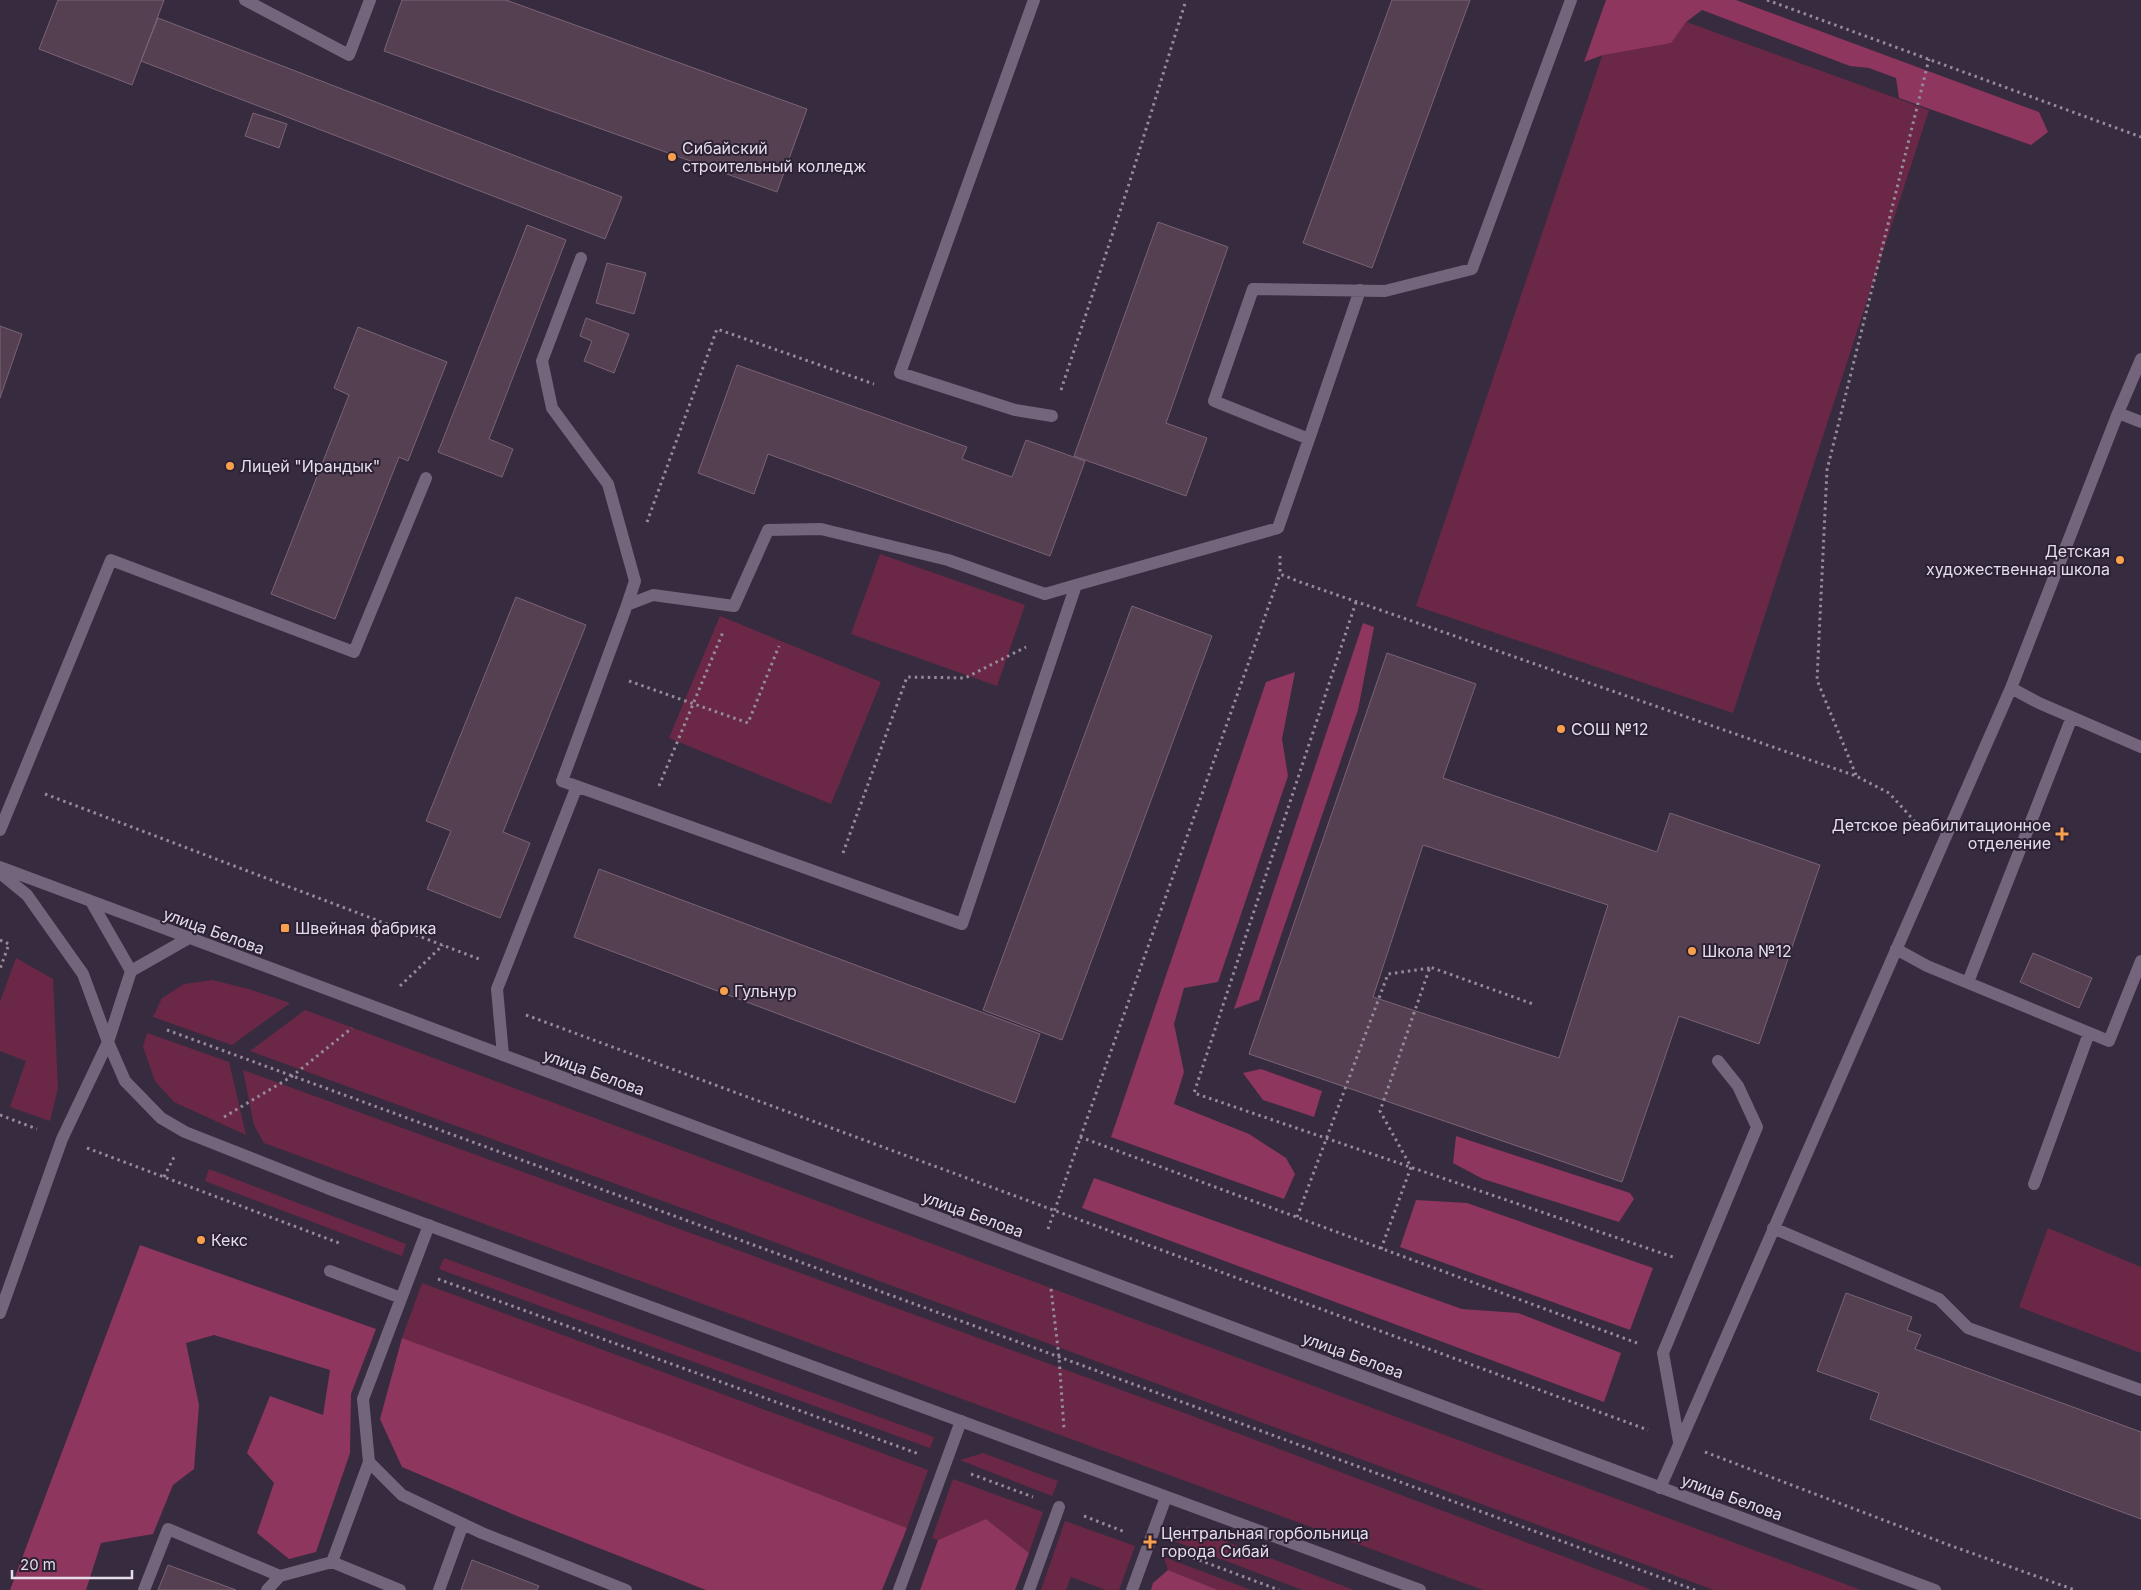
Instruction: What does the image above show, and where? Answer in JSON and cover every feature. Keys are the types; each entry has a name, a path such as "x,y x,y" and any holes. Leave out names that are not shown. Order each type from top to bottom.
{"main road":[{"path":"245,0 349,54 370,0"},
{"path":"1034,0 900,373 1015,410 1052,416"},
{"path":"1309,439 1214,400 1253,289 1385,291 1472,269 1571,0"},
{"path":"581,258 542,361 552,408 608,484 635,581 562,781 962,924 1076,585"},
{"path":"627,605 653,595 734,606 768,530 821,529 948,560 1045,594 1278,528 1360,290"},
{"path":"1660,1488 1772,1228 2011,688 2118,413 2141,359"},
{"path":"2118,413 2141,422"},
{"path":"0,830 111,560 354,652 426,478"},
{"path":"2011,688 2141,747"},
{"path":"1968,982 2072,717"},
{"path":"502,1055 497,989 577,786"},
{"name":"улица Белова","path":"0,868 1935,1590"},
{"path":"0,873 27,894 83,974 108,1042 125,1081 161,1118 185,1132 429,1225 1420,1590"},
{"path":"92,903 131,971"},
{"path":"0,1313 62,1139 108,1042 131,971 190,938"},
{"path":"1896,949 1927,966 2109,1041 2141,960"},
{"path":"2034,1184 2089,1033"},
{"path":"1679,1442 1663,1353 1756,1128 1738,1086 1718,1061"},
{"path":"332,1562 370,1462 363,1399 429,1225"},
{"path":"1772,1228 1939,1299 1968,1328 2141,1390"},
{"path":"330,1271 401,1298"},
{"path":"899,1590 961,1421"},
{"path":"370,1462 402,1495 482,1533 626,1590"},
{"path":"1132,1590 1166,1497"},
{"path":"1029,1590 1059,1507"},
{"path":"439,1590 463,1524"},
{"path":"144,1590 168,1528 280,1576"},
{"path":"267,1590 280,1576 332,1562 400,1590"}],"path":[{"path":"1767,0 2141,137"},
{"path":"1856,776 1817,680 1827,470 1929,60"},
{"path":"1059,1357 1052,1293 1039,1256 1280,574 1278,528"},
{"path":"1280,574 1856,776 1889,793 1940,849"},
{"path":"1356,602 1194,1093 1699,1266"},
{"path":"649,812 734,606"},
{"path":"834,878 907,676 965,678 1062,628"},
{"path":"602,672 748,723 779,646"},
{"path":"18,784 505,969"},
{"path":"0,940 9,944 0,969"},
{"path":"228,1116 291,1077 377,1008 443,945"},
{"path":"1298,1217 1388,974 1430,968 1532,1004"},
{"path":"1381,1249 1411,1167 1380,1111 1430,968"},
{"path":"498,1004 1679,1442 1949,1546 2075,1590"},
{"path":"167,1030 1694,1590"},
{"path":"0,1115 348,1246"},
{"path":"1080,1137 1663,1353"},
{"path":"412,1270 946,1464 1278,1590"}],"shaded area":[{"path":"1606,0 1736,0 2039,112 2048,132 2031,145 1899,98 1896,78 1869,68 1850,66 1702,10 1686,22 1671,43 1603,55 1584,62"},
{"path":"1621,0 1626,0 1929,110 1733,713 1416,606"},
{"path":"880,554 1025,605 997,686 851,634"},
{"path":"720,616 881,682 831,804 669,738"},
{"path":"1363,623 1374,627 1358,710 1259,1000 1234,1009"},
{"path":"1295,672 1282,739 1288,776 1218,982 1184,988 1174,1024 1184,1072 1174,1104 1249,1134 1286,1158 1295,1174 1284,1199 1111,1137 1266,682"},
{"path":"16,958 53,979 58,1088 50,1121 10,1107 26,1061 0,1051 0,1002"},
{"path":"212,980 249,989 290,1003 232,1045 153,1017 162,998 184,984"},
{"path":"305,1010 1861,1590 1714,1590 693,1212 250,1051"},
{"path":"147,1033 229,1062 246,1135 174,1102 155,1081 143,1047"},
{"path":"1261,1069 1322,1091 1314,1117 1263,1100 1243,1073"},
{"path":"243,1070 1187,1414 1652,1590 1483,1590 264,1143 254,1125"},
{"path":"1456,1136 1630,1193 1634,1199 1619,1222 1483,1179 1453,1163"},
{"path":"209,1169 406,1244 402,1256 205,1181"},
{"path":"1094,1178 1462,1309 1518,1313 1621,1353 1604,1402 1082,1208"},
{"path":"1416,1200 1467,1203 1653,1268 1630,1330 1400,1247"},
{"path":"2048,1228 2141,1267 2141,1353 2019,1307"},
{"path":"140,1245 376,1329 351,1394 350,1453 316,1552 289,1559 257,1533 274,1483 247,1453 270,1396 323,1415 330,1370 214,1335 186,1343 199,1405 194,1469 173,1485 153,1534 101,1543 86,1590 10,1590"},
{"path":"444,1258 934,1437 930,1448 439,1269"},
{"path":"422,1283 928,1470 907,1528 664,1434 402,1338"},
{"path":"402,1338 664,1434 907,1528 882,1590 706,1590 517,1516 402,1467 380,1419"},
{"path":"983,1453 1058,1481 1052,1496 960,1460"},
{"path":"953,1479 1043,1512 1029,1553 986,1519 938,1540 932,1538"},
{"path":"986,1519 1029,1553 1015,1590 920,1590 938,1540"},
{"path":"1065,1521 1135,1546 1119,1590 1106,1590 1071,1577 1066,1590 1041,1590"},
{"path":"1188,1527 1354,1590 1302,1590 1174,1541"},
{"path":"1164,1557 1251,1590 1218,1590 1168,1570"},
{"path":"1168,1570 1218,1590 1151,1590 1153,1583"}],"building":[{"path":"58,0 164,0 132,85 39,49"},
{"path":"402,0 506,0 807,109 777,192 384,51"},
{"path":"1392,0 1470,0 1372,268 1303,243"},
{"path":"158,18 622,197 605,239 141,61"},
{"path":"253,113 287,124 279,148 245,136"},
{"path":"1158,222 1228,247 1166,423 1207,438 1186,496 1074,456"},
{"path":"527,225 566,240 489,439 513,449 502,477 438,452"},
{"path":"607,263 646,273 634,314 596,303"},
{"path":"586,318 629,334 614,373 584,361 592,341 580,336"},
{"path":"0,326 22,334 0,398"},
{"path":"358,327 447,362 408,461 399,457 335,619 271,594 349,395 334,388"},
{"path":"737,365 967,447 962,459 1012,477 1026,440 1085,461 1050,556 768,454 754,494 698,473"},
{"path":"516,597 586,625 503,832 530,843 500,918 427,889 451,831 426,821"},
{"path":"1132,606 1212,636 1062,1040 983,1010"},
{"name":"Школа №12","path":"1387,653 1476,684 1443,778 1657,852 1670,813 1820,865 1759,1044 1679,1016 1622,1182 1249,1054","holes":["1423,845 1608,905 1559,1058 1373,997"]},
{"path":"599,869 1040,1034 1015,1103 574,937"},
{"path":"2033,953 2092,978 2079,1008 2020,982"},
{"path":"1846,1293 1912,1317 1907,1330 1921,1335 1915,1349 2141,1432 2141,1519 1870,1419 1879,1393 1817,1371"},
{"path":"472,1560 539,1586 537,1590 461,1590"},
{"path":"168,1565 236,1590 158,1590"}],"place":[{"name":"Сибайский строительный колледж","path":"672,157"},
{"name":"Лицей \"Ирандык\"","path":"230,466"},
{"name":"Детская художественная школа","path":"2120,560"},
{"name":"СОШ №12","path":"1561,729"},
{"name":"Детское реабилитационное отделение","path":"2062,834"},
{"name":"Швейная фабрика","path":"285,928"},
{"name":"Школа №12","path":"1692,951"},
{"name":"Гульнур","path":"724,991"},
{"name":"Кекс","path":"201,1240"},
{"name":"Центральная горбольница города Сибай","path":"1150,1542"}]}
